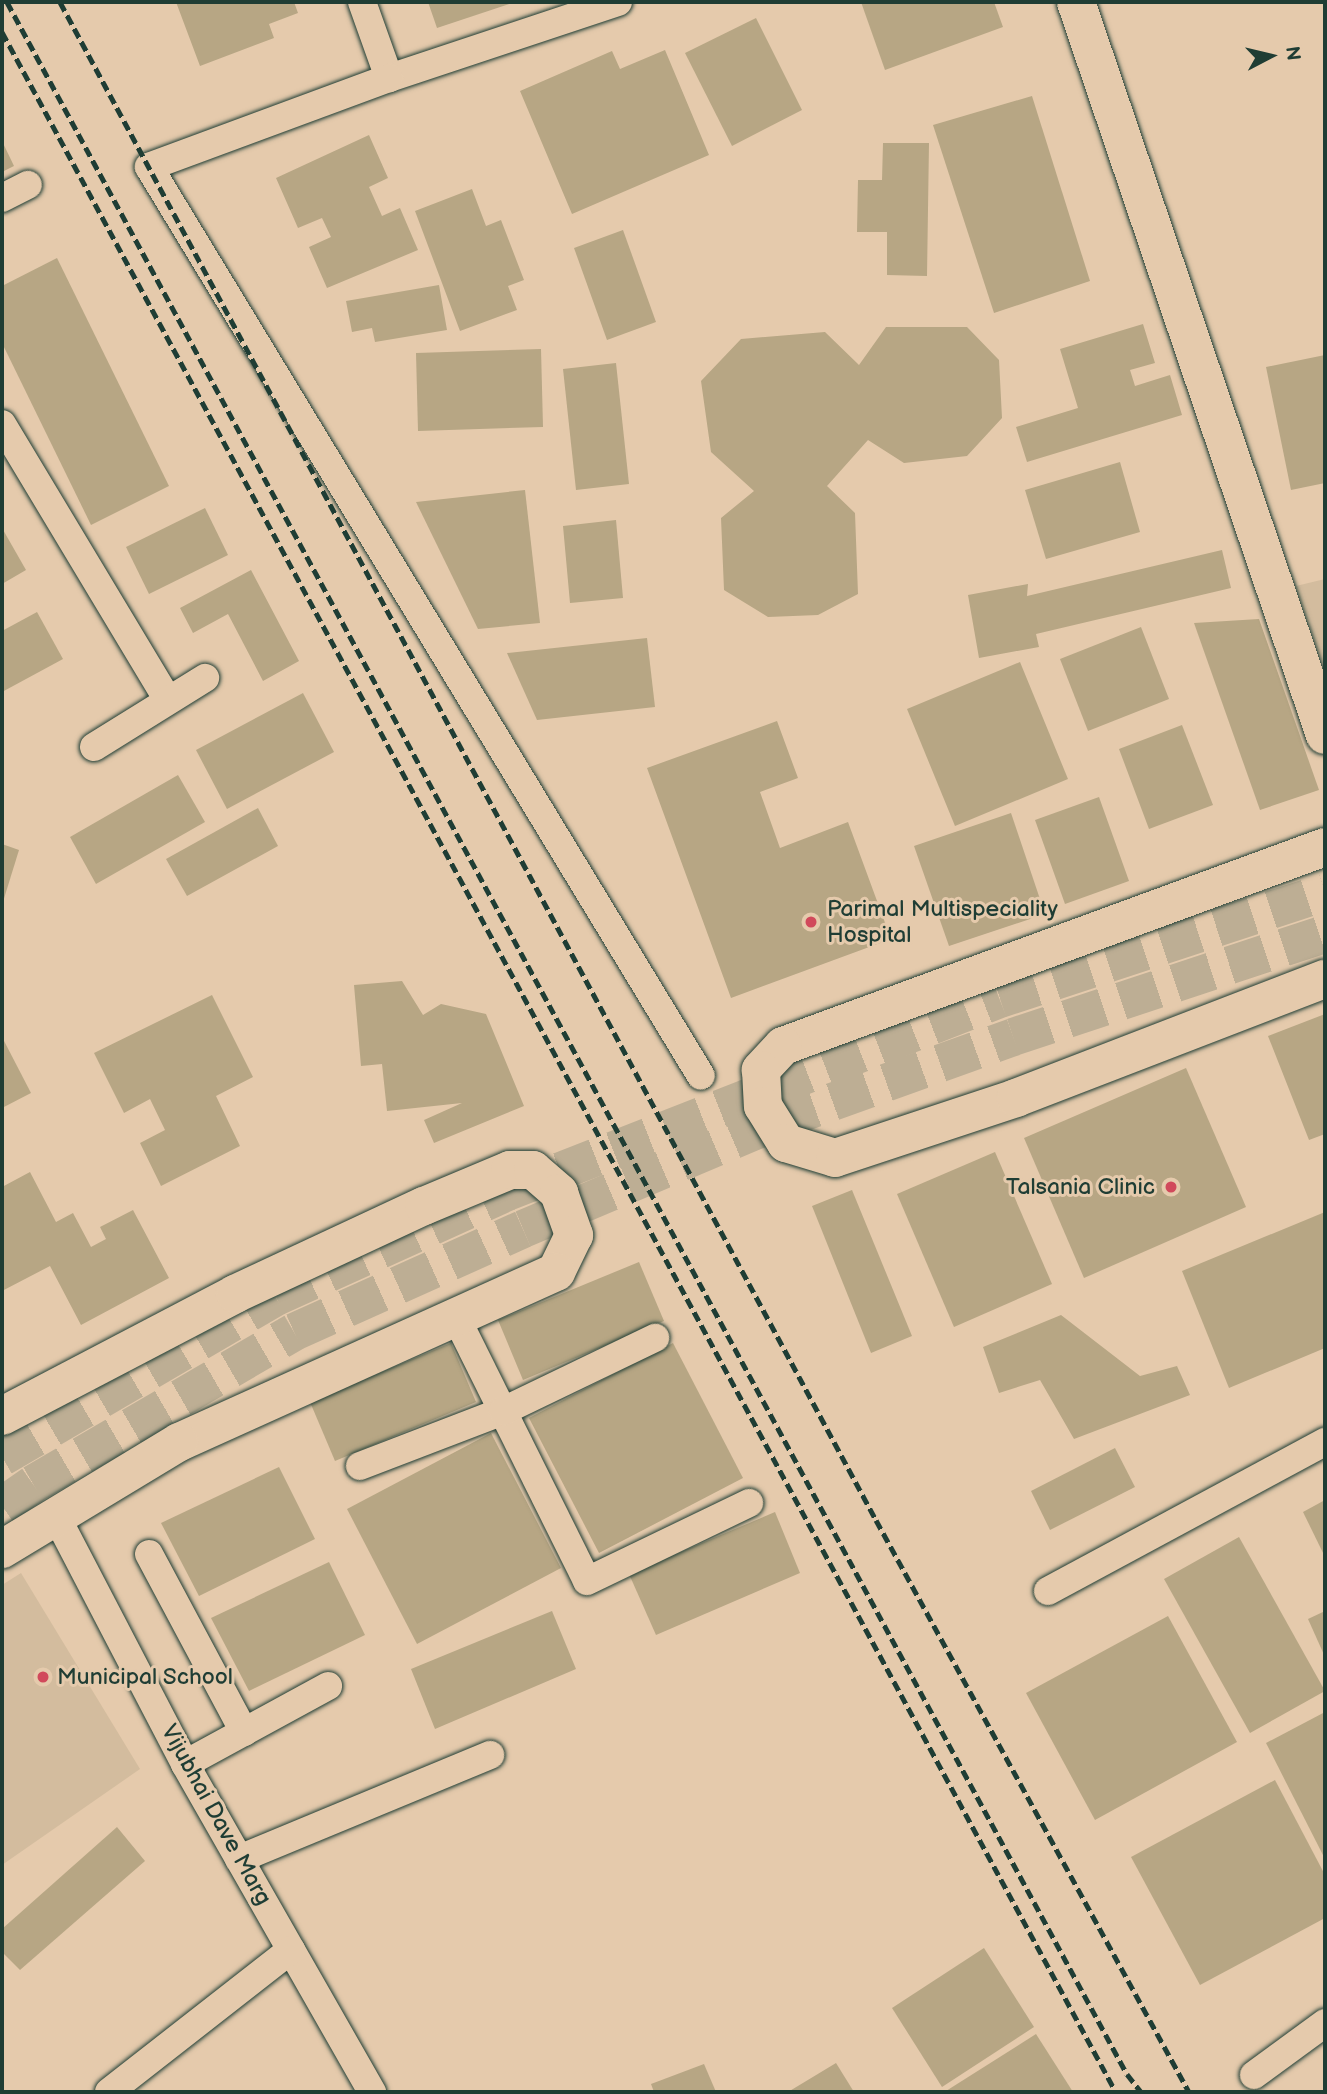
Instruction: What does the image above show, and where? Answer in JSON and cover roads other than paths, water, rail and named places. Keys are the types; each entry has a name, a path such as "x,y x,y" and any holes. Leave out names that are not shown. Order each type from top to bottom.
{"street":[{"path":"362,2 389,78"},
{"path":"618,2 389,78 149,167 701,1076"},
{"path":"1076,2 1325,735"},
{"path":"2,198 28,185"},
{"path":"2,424 167,700"},
{"path":"94,747 205,678"},
{"path":"1325,847 783,1046 761,1070 763,1106 786,1143 835,1158 1016,1098 1325,979"},
{"path":"2,1549 179,1442 312,1380 457,1319 556,1272 574,1235 559,1193 533,1170 510,1170 424,1206 235,1294 4,1412"},
{"path":"457,1319 587,1581 749,1503"},
{"path":"360,1466 503,1411 655,1338"},
{"path":"1048,1591 1325,1442"},
{"name":"Vijubhai Dave Marg","path":"56,1516 185,1764 372,2092"},
{"path":"149,1553 244,1732"},
{"path":"185,1764 328,1686"},
{"path":"239,1859 490,1755"},
{"path":"109,2092 291,1950"},
{"path":"1254,2075 1325,2023"}],"tunnel":[{"path":"2,1457 276,1297 507,1192 1000,999 1325,892"},
{"path":"2,1506 33,1484 294,1332 523,1229 779,1121 1013,1037 1325,934"}],"railway":[{"path":"7,2 1127,2074 1141,2092"},
{"path":"60,2 876,1520 1189,2092"},
{"path":"2,32 1116,2092"}],"place":[{"name":"Parimal Multispeciality Hospital","path":"811,922"},
{"name":"Talsania Clinic","path":"1171,1187"},
{"name":"Municipal School","path":"43,1677"}]}
